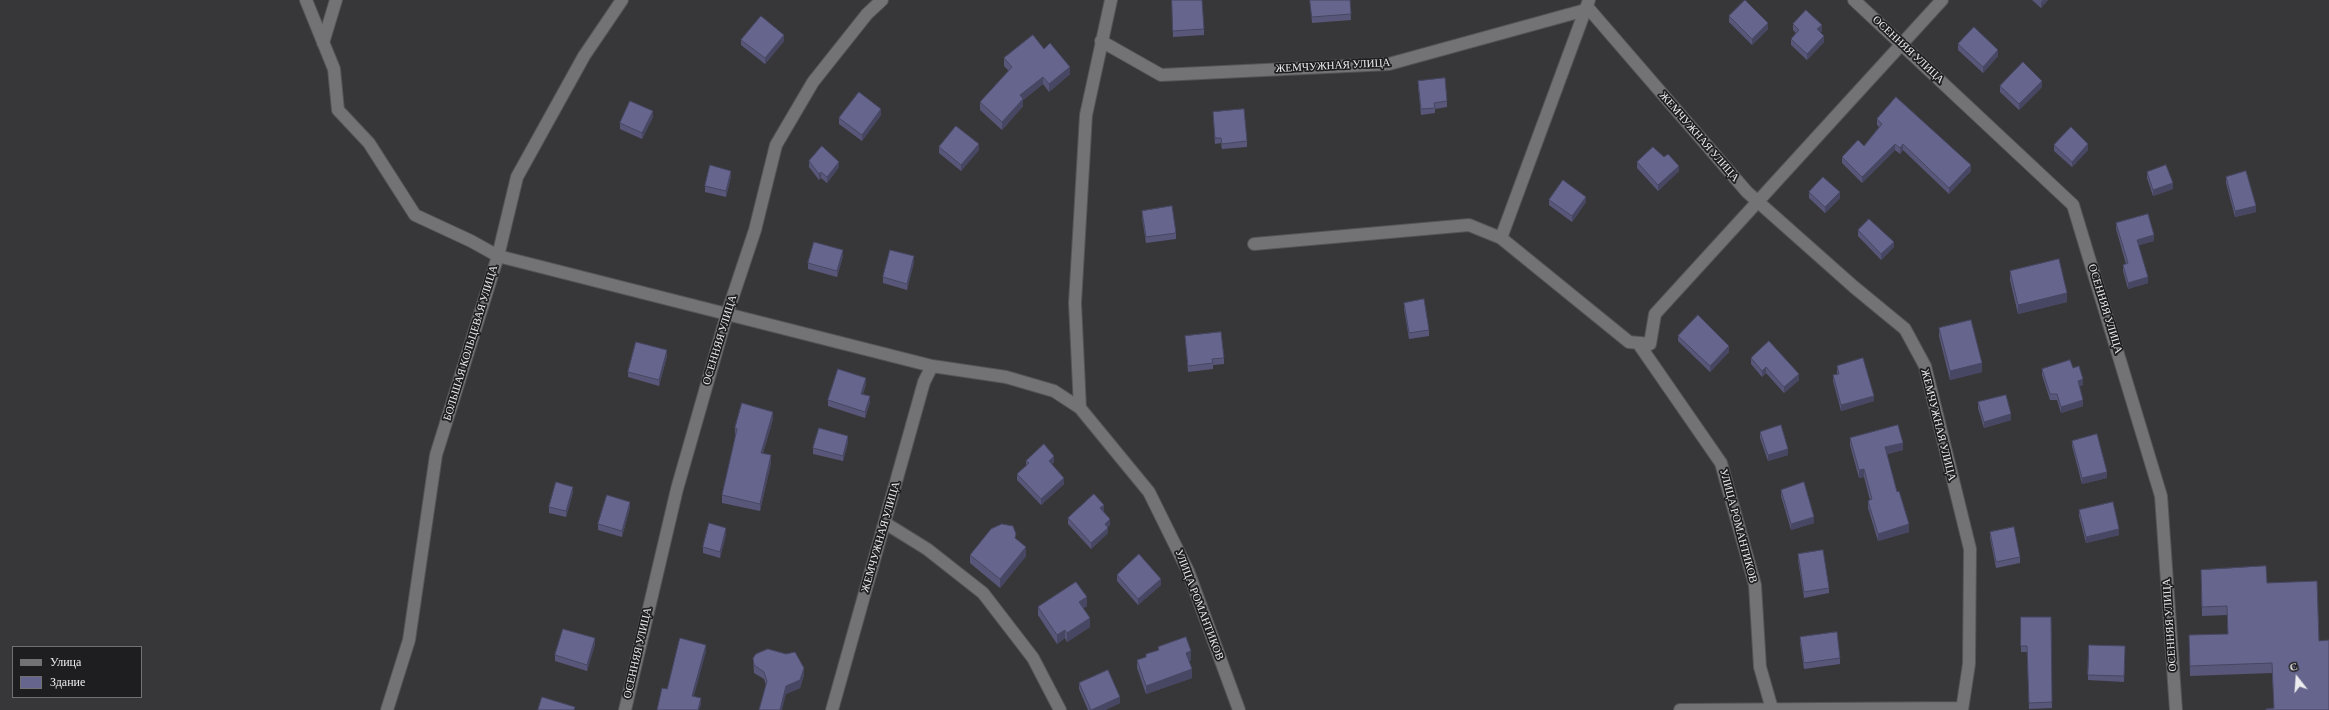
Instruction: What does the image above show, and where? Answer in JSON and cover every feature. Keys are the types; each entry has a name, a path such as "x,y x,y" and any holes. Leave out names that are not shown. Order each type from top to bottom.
{"street":[{"name":"УЛИЦА РОМАНТИКОВ","path":"306,0 334,69 338,110 368,143 415,215 471,241 498,256 932,366 1006,377 1054,391 1080,408 1149,492 1188,571 1239,710"},
{"path":"323,43 336,0"},
{"name":"БОЛЬШАЯ КОЛЬЦЕВАЯ УЛИЦА","path":"387,710 409,640 436,455 498,256 517,177 584,56 622,0"},
{"name":"ОСЕННЯЯ УЛИЦА","path":"625,710 678,489 727,314 755,230 776,145 813,82 867,14 882,0"},
{"path":"1080,408 1075,304 1086,115 1111,0"},
{"name":"ОСЕННЯЯ УЛИЦА","path":"1854,0 2073,205 2161,496 2176,710"},
{"path":"1254,244 1469,225 1501,238 1629,342 1650,344 1655,314 1942,0"},
{"path":"1501,238 1587,5"},
{"name":"ЖЕМЧУЖНАЯ УЛИЦА","path":"1101,41 1161,75 1390,64 1587,5 1747,192 1854,287 1905,329 1925,366 1970,549 1969,664 1962,709"},
{"name":"УЛИЦА РОМАНТИКОВ","path":"1638,343 1721,463 1755,586 1760,667 1772,709"},
{"name":"ЖЕМЧУЖНАЯ УЛИЦА","path":"832,710 924,382 932,366"},
{"path":"885,523 927,549 983,593 1032,658 1060,710"},
{"path":"1680,710 1962,709"}],"building":[{"path":"1172,0 1202,0 1204,29 1173,31"},
{"path":"1310,0 1350,0 1351,14 1312,17"},
{"path":"1745,0 1768,23 1752,39 1729,16"},
{"path":"1806,10 1822,25 1817,29 1824,36 1807,54 1791,39 1799,30 1793,24"},
{"path":"761,16 784,35 765,58 741,40"},
{"path":"1974,27 1998,50 1983,67 1958,44"},
{"path":"1033,35 1044,49 1050,43 1070,67 1049,84 1043,77 1020,95 1023,99 1002,122 980,102 1012,67 1004,58"},
{"path":"2023,62 2042,81 2019,104 2000,86"},
{"path":"1445,78 1447,101 1434,103 1435,108 1421,109 1418,81"},
{"path":"859,92 881,109 862,135 839,118"},
{"path":"1896,97 1971,165 1949,188 1903,144 1900,148 1895,144 1862,177 1842,157 1858,140 1864,146 1882,124 1877,119"},
{"path":"630,101 653,111 642,133 620,123"},
{"path":"1244,109 1247,141 1222,144 1221,138 1215,138 1213,112"},
{"path":"956,126 979,144 961,165 939,147"},
{"path":"2071,127 2088,144 2072,162 2054,145"},
{"path":"822,146 839,162 827,177 821,172 819,174 809,161"},
{"path":"1653,147 1664,157 1668,154 1679,166 1658,185 1637,162"},
{"path":"710,165 731,171 726,191 705,186"},
{"path":"2166,165 2173,183 2153,190 2147,172"},
{"path":"2246,171 2256,206 2235,211 2226,177"},
{"path":"1823,177 1840,192 1825,207 1809,192"},
{"path":"1563,180 1586,197 1572,216 1549,200"},
{"path":"1172,206 1176,233 1146,237 1142,211"},
{"path":"2148,214 2154,235 2137,240 2148,277 2128,283 2123,265 2128,263 2116,223"},
{"path":"1869,219 1894,242 1881,254 1858,230"},
{"path":"814,242 843,250 837,271 808,263"},
{"path":"890,250 914,256 907,284 883,277"},
{"path":"2059,259 2067,293 2018,305 2010,271"},
{"path":"1424,299 1429,330 1409,333 1404,303"},
{"path":"1698,315 1729,346 1710,366 1678,336"},
{"path":"1971,320 1982,363 1950,371 1939,328"},
{"path":"1221,332 1224,358 1212,359 1213,363 1188,366 1185,336"},
{"path":"1769,341 1799,374 1784,387 1766,367 1762,371 1751,358"},
{"path":"636,342 667,350 659,380 628,372"},
{"path":"1863,358 1874,396 1841,405 1833,375 1839,374 1837,366"},
{"path":"2070,360 2073,368 2079,366 2083,379 2078,381 2083,400 2061,407 2057,394 2050,394 2042,369"},
{"path":"838,369 866,378 861,394 870,396 865,412 828,400"},
{"path":"2006,395 2011,414 1984,422 1978,402"},
{"path":"742,403 773,412 761,453 771,455 760,504 722,495 737,429 735,428"},
{"path":"1781,425 1788,449 1768,455 1760,432"},
{"path":"1898,425 1903,443 1885,447 1897,492 1899,491 1909,524 1878,534 1868,501 1872,499 1864,469 1859,470 1850,438"},
{"path":"819,428 848,436 843,456 813,448"},
{"path":"2097,434 2107,472 2082,478 2072,441"},
{"path":"1044,444 1054,456 1049,461 1064,478 1041,499 1017,474 1029,463 1026,461"},
{"path":"556,482 573,487 566,511 549,507"},
{"path":"1804,482 1814,517 1791,524 1781,490"},
{"path":"1094,494 1104,505 1100,508 1110,519 1105,524 1108,528 1091,543 1068,518"},
{"path":"607,495 630,502 622,531 598,524"},
{"path":"2113,502 2119,529 2086,537 2079,510"},
{"path":"709,523 726,528 720,552 703,547"},
{"path":"1002,524 1013,526 1016,534 1015,538 1026,547 1000,579 970,555 991,529"},
{"path":"2014,527 2020,557 1996,562 1990,532"},
{"path":"1823,550 1829,588 1804,592 1798,554"},
{"path":"1139,554 1161,579 1138,599 1117,575"},
{"path":"2266,566 2267,583 2317,581 2319,641 2329,640 2329,710 2266,710 2274,708 2272,663 2190,666 2189,635 2228,634 2227,606 2202,607 2201,570"},
{"path":"1076,582 1087,597 1079,602 1090,618 1067,633 1065,630 1057,635 1038,607"},
{"path":"2021,617 2051,617 2052,702 2029,703 2027,646 2021,646"},
{"path":"563,629 595,638 587,665 555,655"},
{"path":"1837,632 1840,658 1804,663 1800,637"},
{"path":"1186,637 1191,651 1186,653 1192,669 1146,686 1137,660 1146,657 1146,654 1159,650 1158,647"},
{"path":"680,638 706,645 692,696 701,698 698,710 657,710 662,688 667,689"},
{"path":"2089,645 2125,646 2124,676 2088,675"},
{"path":"768,649 786,654 795,652 804,668 800,680 786,686 780,710 759,710 767,681 764,672 754,665 753,658 756,654"},
{"path":"1108,670 1120,697 1091,710 1079,683"},
{"path":"542,697 575,707 574,710 538,710"}]}
